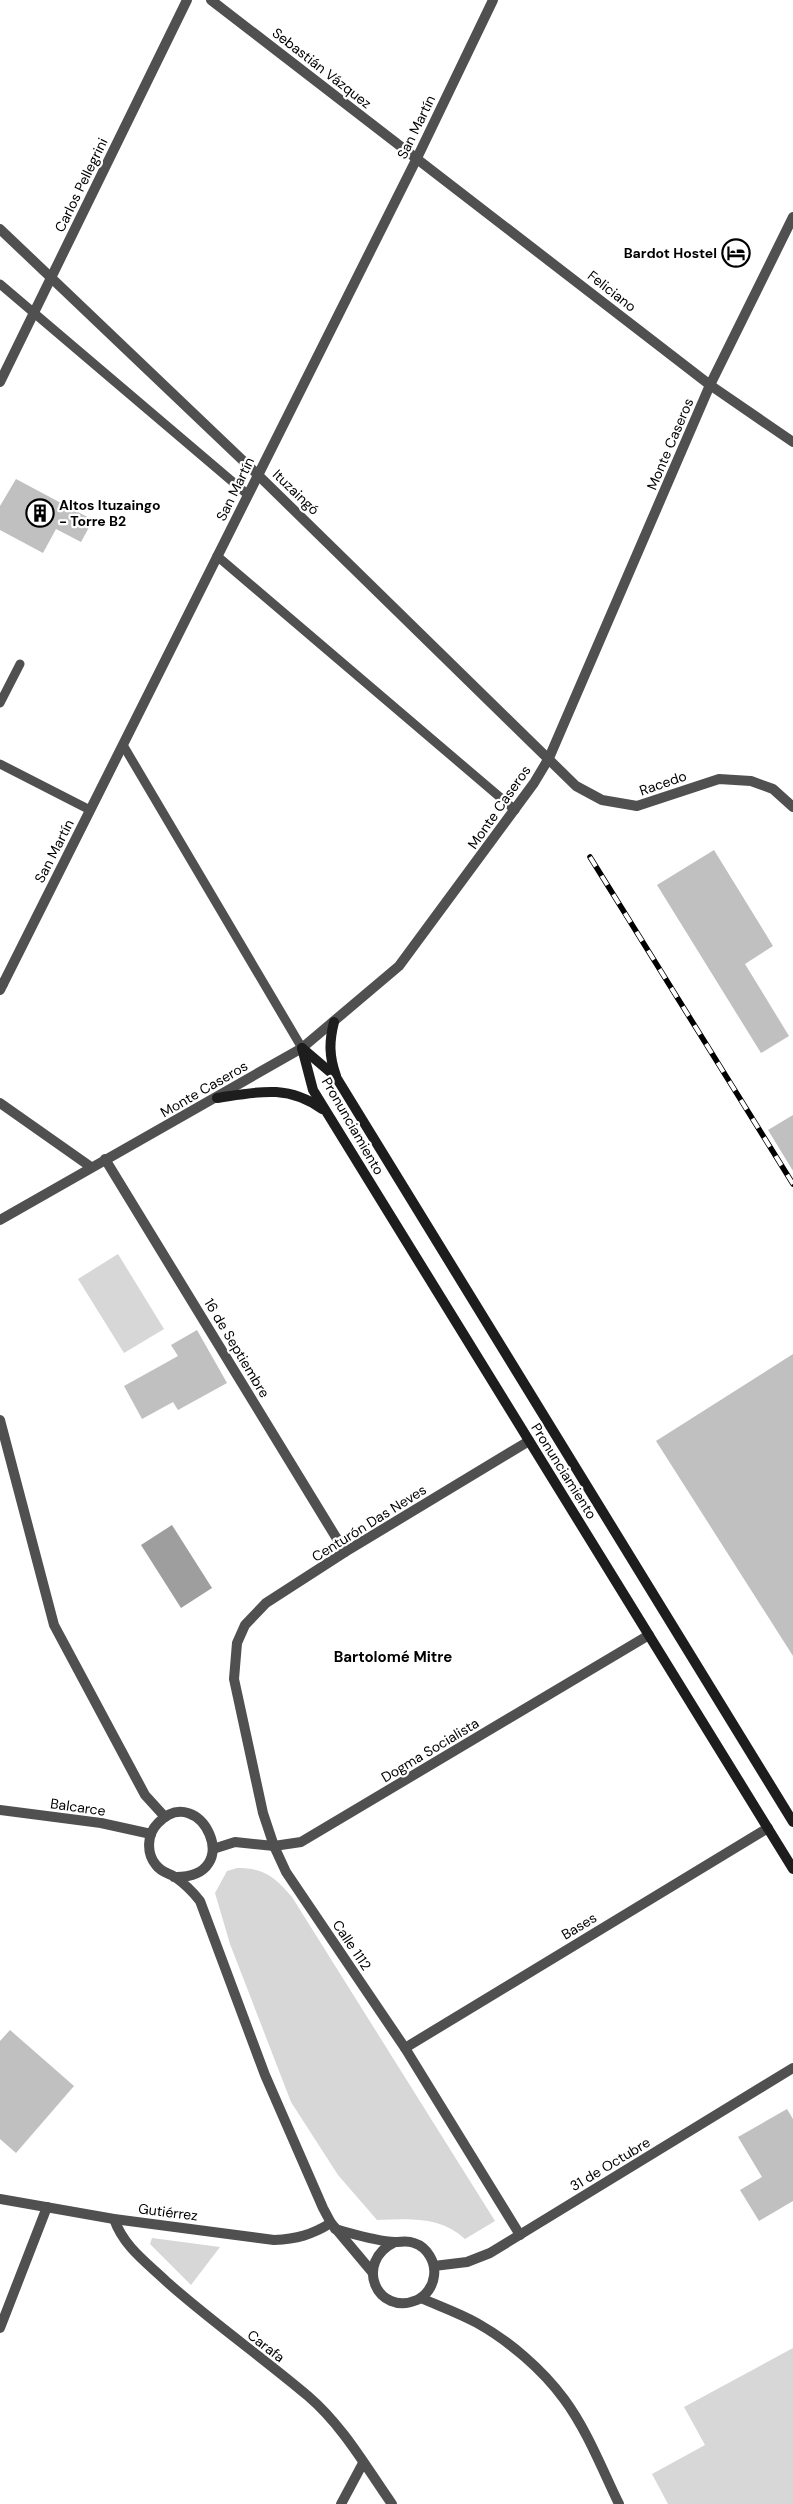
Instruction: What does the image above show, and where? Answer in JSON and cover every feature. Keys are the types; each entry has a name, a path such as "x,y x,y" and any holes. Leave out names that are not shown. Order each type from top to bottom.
{"main road":[{"path":"334,1022 329,1041 330,1059 336,1077"},
{"name":"Pronunciamiento","path":"302,1048 336,1077 793,1822"},
{"name":"Pronunciamiento","path":"302,1048 313,1090 793,1869"},
{"path":"217,1098 259,1092 291,1092 309,1100 327,1113"}],"street":[{"name":"Carlos Pellegrini","path":"0,382 187,0"},
{"name":"Sebastián Vázquez","path":"211,0 417,158"},
{"name":"San Martín","path":"1,986 417,158 493,0"},
{"name":"Feliciano","path":"417,158 710,385 793,442"},
{"name":"Monte Caseros","path":"0,1220 302,1048 399,966 515,810 549,758 710,385 793,218"},
{"name":"Ituzaingó","path":"0,229 257,474 549,758"},
{"name":"Racedo","path":"549,758 576,786 602,800 637,806 719,779 751,781 773,789 793,807"},
{"path":"0,1103 91,1167"},
{"name":"16 de Septiembre","path":"105,1159 345,1552"},
{"path":"0,1420 54,1625 145,1795 165,1817"},
{"name":"Centurón Das Neves","path":"237,1643 245,1625 266,1603 345,1552 529,1441"},
{"name":"Dogma Socialista","path":"213,1848 235,1842 274,1846 301,1842 649,1635"},
{"name":"Calle 1112","path":"237,1643 234,1679 263,1813 274,1846 286,1872 405,2048 520,2235"},
{"name":"Balcarce","path":"0,1810 101,1824 151,1834"},
{"path":"174,1877 185,1877 199,1871 210,1859 213,1848 213,1838 203,1822 185,1813 165,1817 154,1828 149,1845 153,1860 164,1872 192,1891 200,1901 265,2076 333,2226 372,2273 376,2287 391,2301 401,2303 421,2298 432,2284 434,2266 431,2257 415,2243 395,2242 333,2226"},
{"name":"Bases","path":"405,2048 768,1828"},
{"name":"31 de Octubre","path":"434,2266 467,2262 490,2253 793,2068"},
{"name":"Gutiérrez","path":"0,2199 114,2220 274,2240 295,2239 333,2226"},
{"path":"0,2328 48,2208"},
{"name":"Carafa","path":"114,2220 120,2235 134,2252 201,2312 321,2408 342,2432 392,2504"},
{"path":"372,2273 374,2260 378,2254 395,2242"},
{"path":"421,2298 477,2323 538,2371 564,2399 619,2504"},
{"path":"341,2504 363,2463"}],"lane":[{"path":"0,284 247,494"},
{"path":"217,556 515,810"},
{"path":"0,703 20,664"},
{"path":"123,745 302,1048"},
{"path":"0,764 90,810"}],"shaded area":[{"path":"118,1254 164,1329 124,1353 78,1279"},
{"path":"172,1525 212,1588 181,1608 141,1545"},
{"path":"246,1868 268,1875 292,1897 495,2221 465,2239 445,2226 424,2220 377,2220 338,2175 291,2102 230,1944 215,1893 227,1871"},
{"path":"152,2238 220,2247 191,2285 150,2244"},
{"path":"793,2348 793,2504 668,2504 652,2474 705,2445 684,2407"}],"building":[{"name":"Altos Ituzaingo - Torre B2","path":"16,479 93,520 81,542 56,529 43,553 0,530 0,506"},
{"path":"714,850 773,946 745,964 789,1036 761,1053 657,885"},
{"path":"793,1115 793,1171 768,1130"},
{"path":"197,1330 227,1383 178,1410 173,1402 142,1419 124,1386 178,1356 171,1345"},
{"path":"793,1354 793,1656 656,1441"},
{"path":"10,2030 74,2086 16,2153 0,2139 0,2041"},
{"path":"787,2109 793,2119 793,2201 759,2221 740,2190 762,2177 738,2137"}],"railway":[{"path":"590,857 793,1184"}],"place":[{"name":"Bardot Hostel","path":"736,253"},
{"name":"Altos Ituzaingo - Torre B2","path":"40,513"}],"district":[{"name":"Bartolomé Mitre","path":"393,1657"}]}
